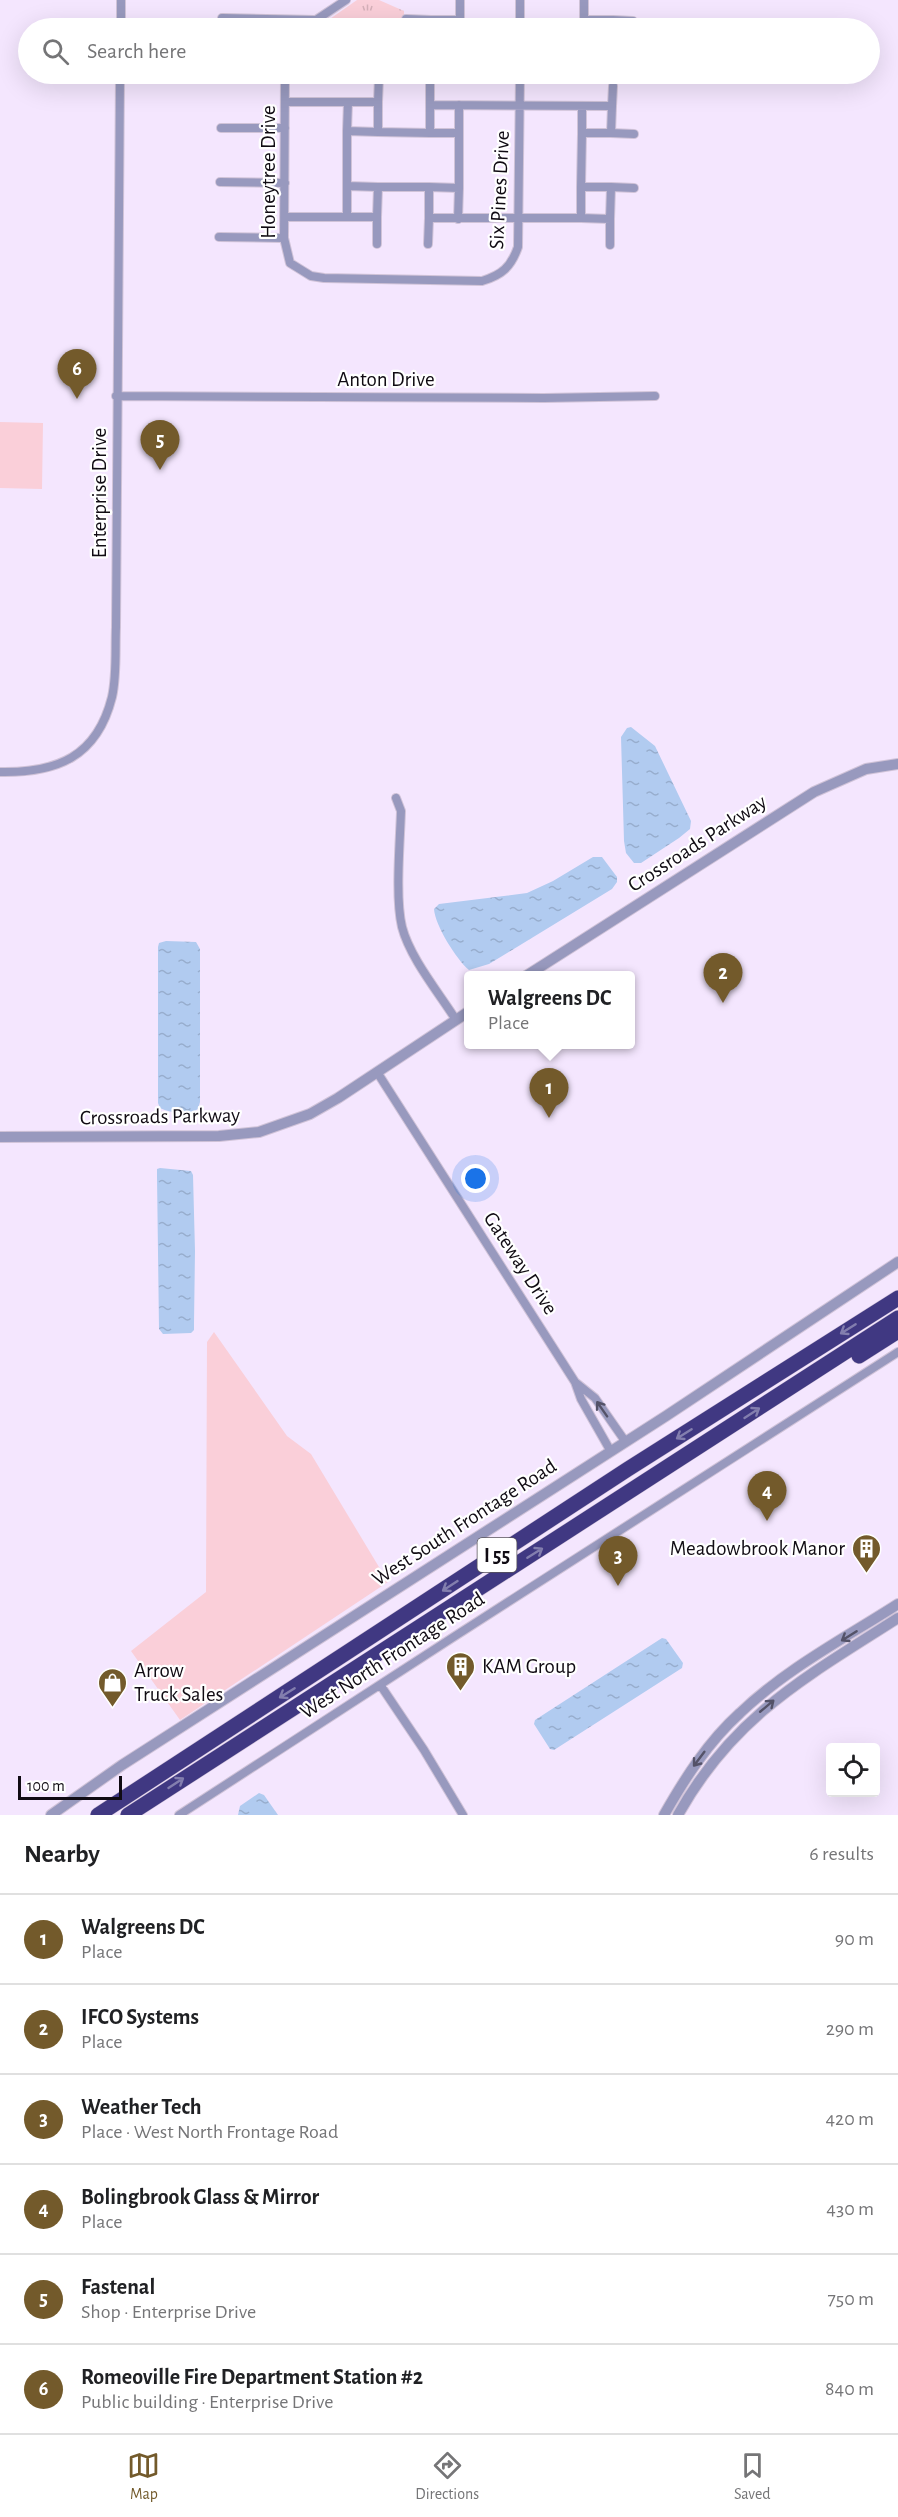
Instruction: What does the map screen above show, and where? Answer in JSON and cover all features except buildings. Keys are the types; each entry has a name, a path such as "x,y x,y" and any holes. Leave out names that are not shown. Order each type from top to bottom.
{"highway":[{"name":"I 55","path":"98,1815 619,1475 895,1299"},
{"name":"I 55","path":"128,1815 898,1318"},
{"path":"782,1394 818,1382 898,1331"}],"street":[{"path":"121,0 121,18"},
{"path":"317,18 346,0"},
{"path":"460,0 460,18"},
{"path":"520,0 520,18"},
{"path":"584,0 584,18"},
{"name":"Enterprise Drive","path":"0,772 50,768 74,756 92,740 103,723 112,696 116,627 120,84"},
{"name":"Honeytree Drive","path":"285,84 284,238 290,263 310,276 401,280"},
{"path":"378,132 379,84"},
{"path":"430,84 430,133"},
{"name":"Six Pines Drive","path":"401,280 482,281 496,277 513,261 518,247 520,84"},
{"path":"611,133 613,86"},
{"path":"285,102 378,102"},
{"path":"347,217 348,102"},
{"path":"430,105 612,106"},
{"path":"458,219 459,105"},
{"path":"580,218 582,106"},
{"path":"221,128 285,128"},
{"path":"348,131 459,133"},
{"path":"582,133 634,134"},
{"path":"220,182 285,183"},
{"path":"347,186 459,188"},
{"path":"377,244 378,187"},
{"path":"428,244 429,187"},
{"path":"581,187 634,188"},
{"path":"610,245 611,187"},
{"path":"285,217 377,217"},
{"path":"429,218 610,219"},
{"path":"219,237 284,238"},
{"name":"Anton Drive","path":"116,396 656,396"},
{"name":"Crossroads Parkway","path":"532,971 813,792 866,769 898,764"},
{"path":"396,798 400,811 402,927 412,951 456,1020"},
{"name":"Crossroads Parkway","path":"0,1137 221,1136 260,1132 310,1114 464,1015"},
{"name":"Gateway Drive","path":"377,1072 575,1382 581,1399 610,1450"},
{"name":"West South Frontage Road","path":"51,1815 122,1765 898,1262"},
{"name":"West North Frontage Road","path":"179,1815 898,1352"},
{"name":"Gateway Drive","path":"575,1382 595,1398 625,1441"},
{"path":"664,1815 696,1762 738,1714 781,1679 898,1604"},
{"path":"678,1815 712,1764 749,1722 803,1679 898,1618"},
{"path":"381,1686 424,1750 463,1815"}],"green space":[{"path":"357,0 379,0 404,11 404,18 331,18"},
{"path":"0,422 43,423 42,489 0,488"},
{"path":"214,1332 287,1436 311,1454 388,1582 180,1720 131,1651 206,1592 207,1342"}],"water":[{"path":"631,727 655,746 691,821 690,829 641,863 634,863 626,853 624,841 621,737 627,728"},
{"path":"593,857 602,857 617,877 617,882 612,889 489,964 469,970 447,941 435,916 434,909 439,904 527,893 553,881"},
{"path":"166,941 196,942 200,949 200,1102 198,1109 190,1112 169,1111 160,1108 158,1103 158,947 159,943"},
{"path":"157,1169 191,1171 193,1175 194,1330 191,1333 163,1334 159,1329"},
{"path":"662,1638 666,1639 683,1663 682,1668 554,1750 550,1749 534,1724 535,1720"},
{"path":"259,1793 264,1795 278,1815 238,1815 240,1806"}],"place":[{"name":"Romeoville Fire Department Station #2","path":"77,399"},
{"name":"Fastenal","path":"160,470"},
{"name":"IFCO Systems","path":"723,1003"},
{"name":"Walgreens DC","path":"549,1118"},
{"name":"Bolingbrook Glass & Mirror","path":"767,1521"},
{"name":"Meadowbrook Manor","path":"866,1574"},
{"name":"Weather Tech","path":"618,1586"},
{"name":"KAM Group","path":"461,1692"},
{"name":"Arrow Truck Sales","path":"113,1708"}]}
